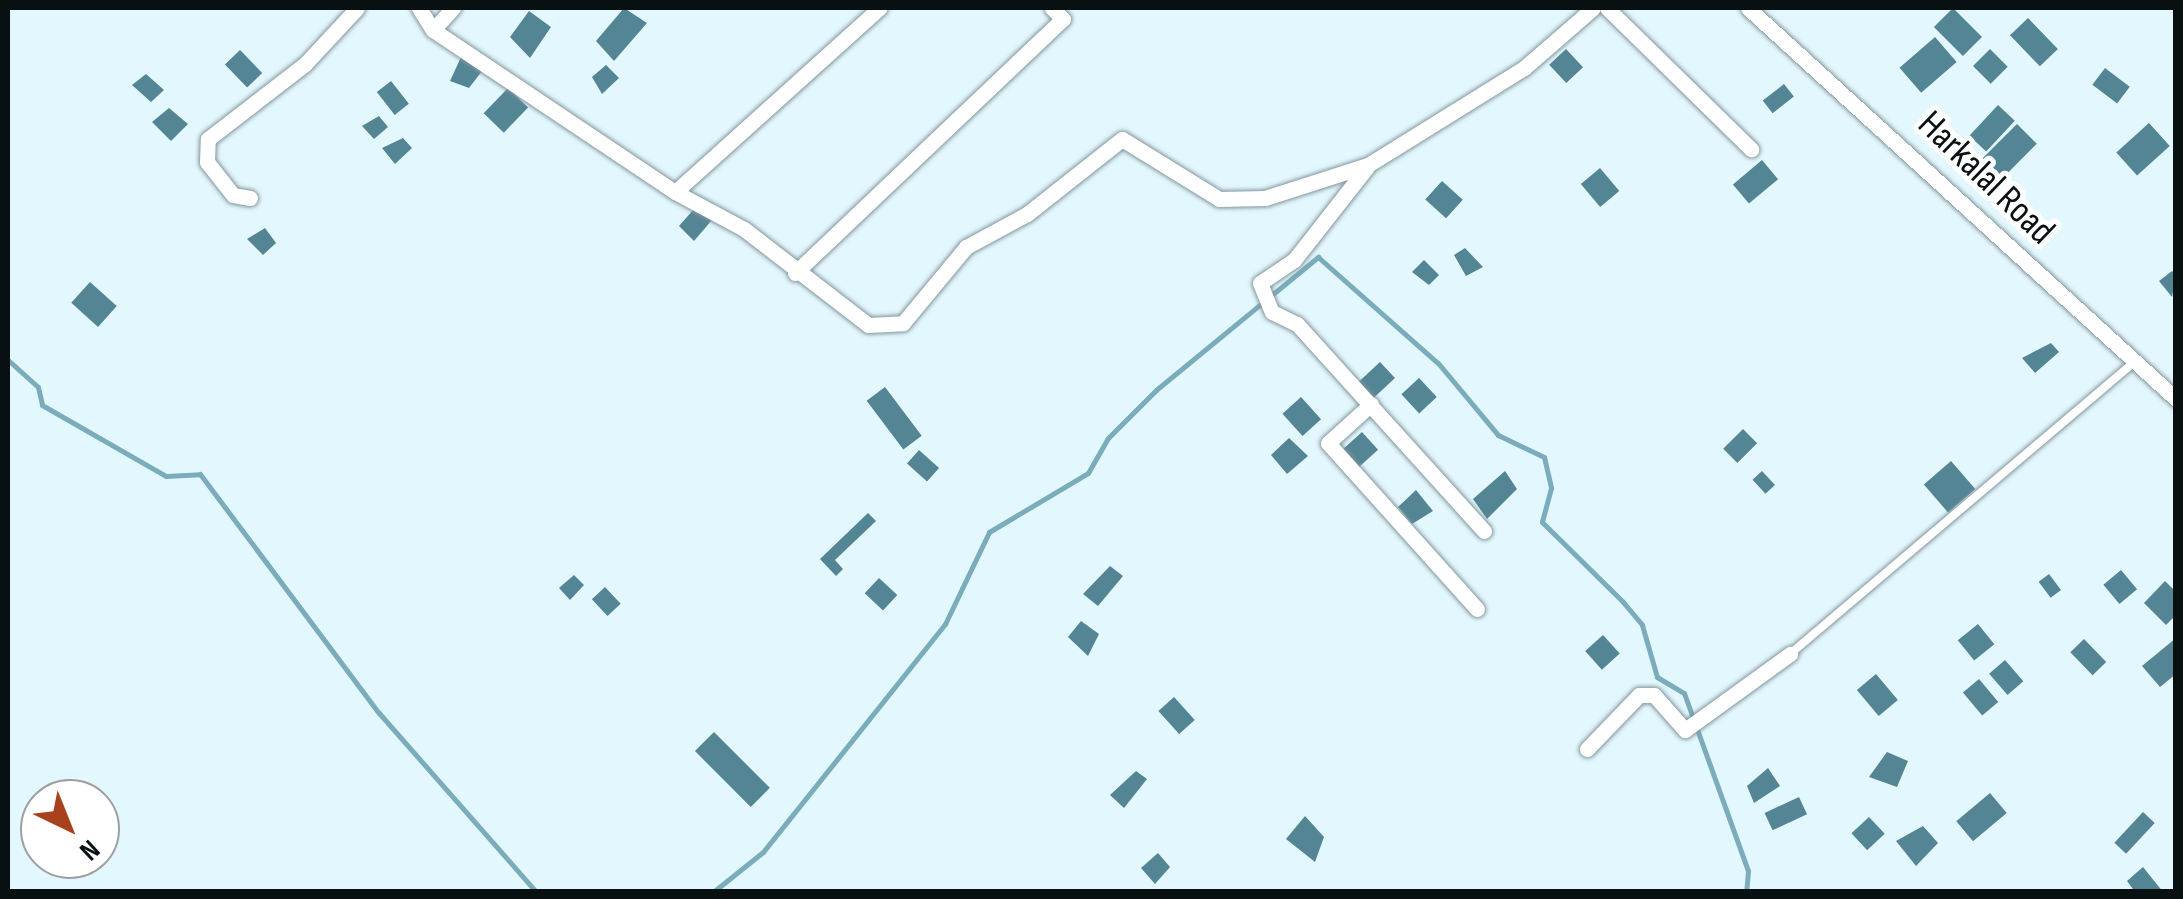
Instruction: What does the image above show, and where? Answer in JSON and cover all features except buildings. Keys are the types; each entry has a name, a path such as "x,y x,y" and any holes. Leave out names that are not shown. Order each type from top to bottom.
{"street":[{"path":"250,198 233,195 207,162 208,139 306,64 357,8"},
{"path":"419,8 433,30 675,192 744,229 868,325 903,322 966,247 1028,214 1122,139 1219,199 1266,198 1368,165 1524,68 1593,8"},
{"path":"433,30 453,8"},
{"path":"675,192 880,8"},
{"path":"795,272 1063,20 1052,8"},
{"path":"1607,8 1752,150"},
{"name":"Harkalal Road","path":"1748,8 2176,400"},
{"path":"1368,165 1294,260 1260,283 1272,312 1296,324 1484,531"},
{"path":"1370,404 1328,443 1477,609"},
{"path":"1588,748 1639,695 1654,695 1685,730 1790,654"}],"lane":[{"path":"1790,654 2133,363"}],"waterway":[{"path":"713,892 763,852 945,624 989,532 1088,473 1108,438 1156,390 1318,257 1438,363 1498,435 1544,457 1551,488 1542,522 1623,602 1642,625 1657,677 1684,693 1748,871 1746,892"},
{"path":"8,360 38,387 42,405 166,476 200,474 379,713 536,892"}]}
